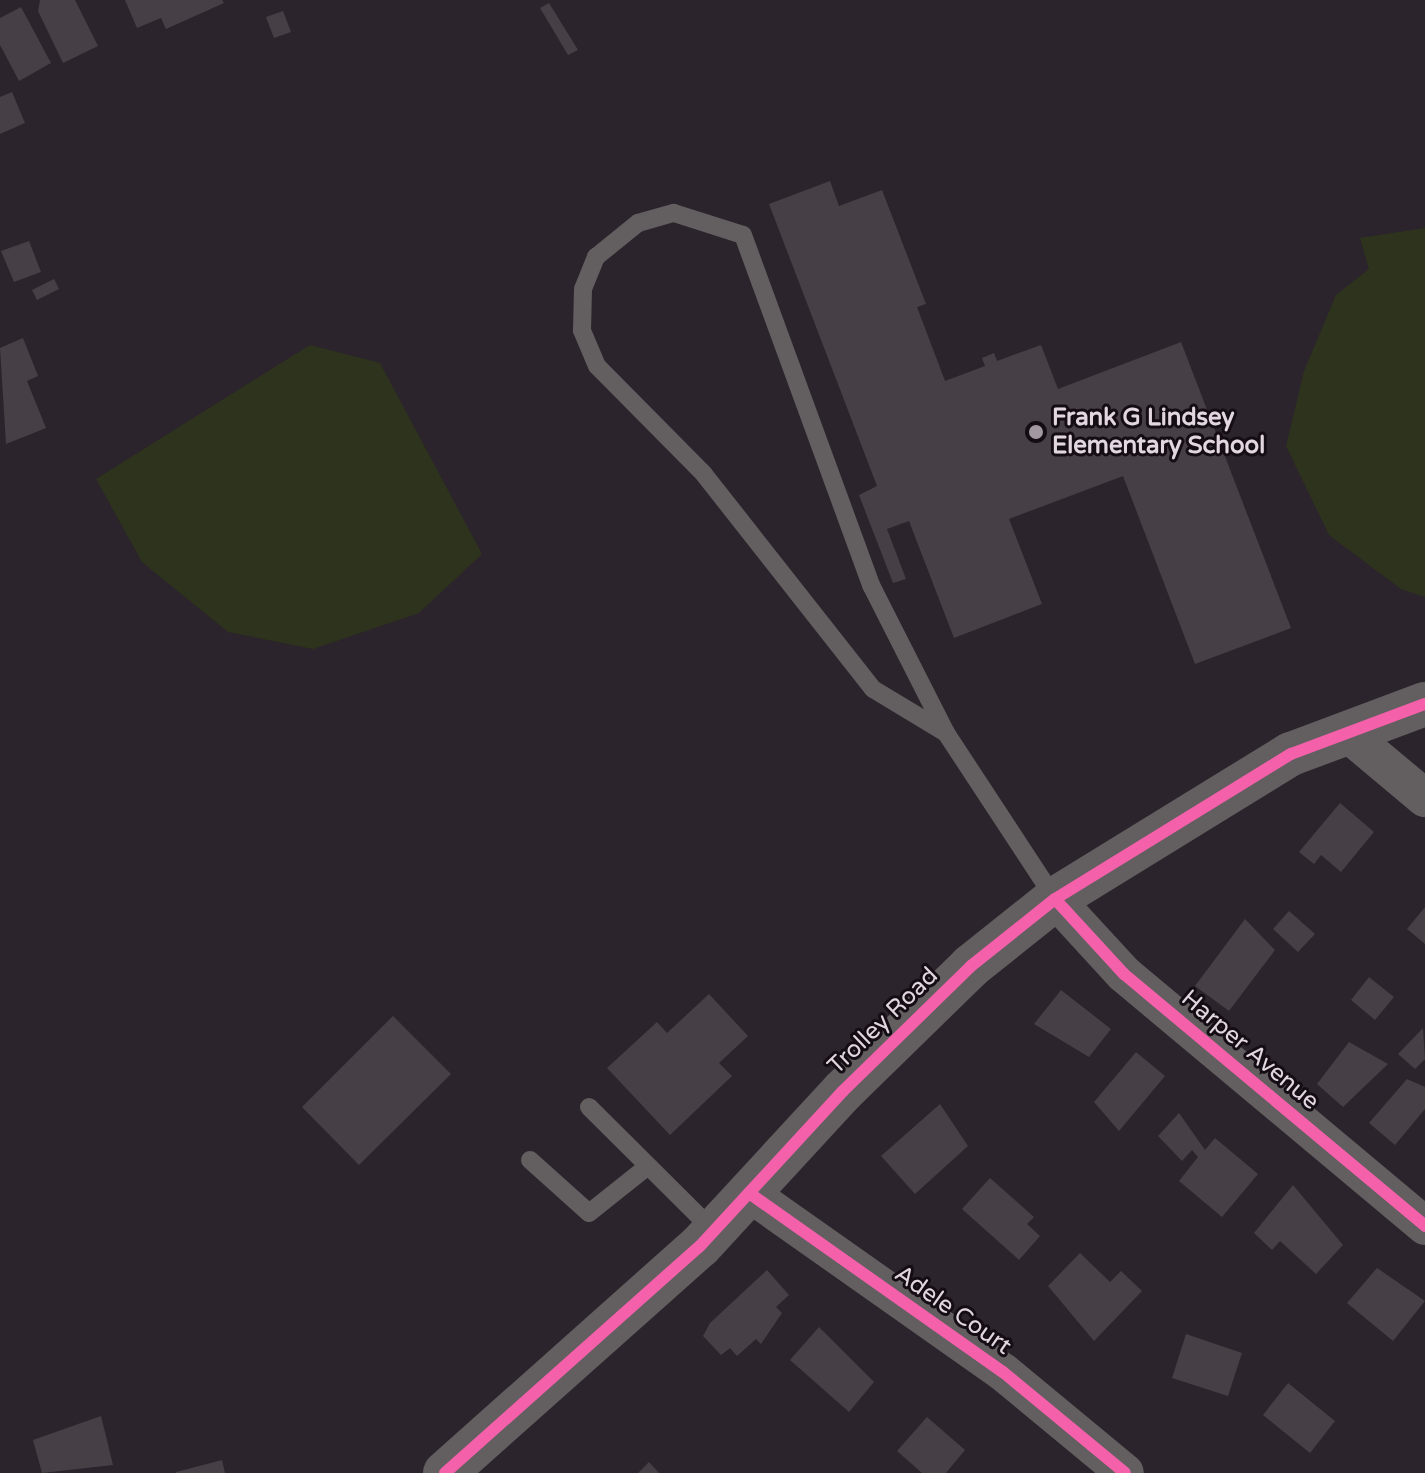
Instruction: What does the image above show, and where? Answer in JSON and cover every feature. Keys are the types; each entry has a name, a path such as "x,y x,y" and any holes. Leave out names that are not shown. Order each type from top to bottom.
{"street":[{"name":"Trolley Road","path":"445,1473 714,1231 971,966 1055,899 1209,800 1346,732 1425,704"},
{"path":"1346,732 1425,798"},
{"name":"Harper Avenue","path":"1055,899 1124,974 1425,1226"},
{"name":"Adele Court","path":"749,1193 1003,1372 1125,1473"}],"lane":[{"path":"946,733 873,689 704,474 597,366 582,330 583,289 596,257 638,223 674,213 743,235 871,585 946,733 1055,899"},
{"path":"589,1107 714,1231"},
{"path":"530,1160 589,1213 648,1166"}],"green space":[{"path":"1425,228 1425,597 1401,589 1329,535 1286,446 1304,371 1336,295 1369,269 1360,238"},
{"path":"310,345 380,363 482,554 419,613 313,649 228,632 142,562 96,479"}],"building":[{"path":"40,0 75,0 98,46 63,63 38,11"},
{"path":"125,0 222,0 224,3 166,29 161,18 137,28"},
{"path":"549,3 578,50 568,55 540,8"},
{"path":"21,7 51,63 19,81 0,45 0,18"},
{"path":"283,11 291,32 274,38 266,17"},
{"path":"12,92 25,123 0,134 0,97"},
{"name":"Frank G Lindsey Elementary School","path":"830,181 839,206 882,190 926,304 917,307 945,381 985,366 982,358 994,353 997,361 1041,345 1058,389 1181,342 1291,628 1195,664 1123,476 1009,519 1042,604 954,638 909,521 887,529 906,579 893,583 859,495 877,486 769,204"},
{"path":"29,241 41,272 14,282 1,251"},
{"path":"54,279 59,289 37,300 32,290"},
{"path":"23,338 38,376 27,381 46,428 6,444 0,348"},
{"path":"1340,803 1374,832 1341,872 1321,855 1314,864 1299,852"},
{"path":"1425,907 1425,944 1407,929"},
{"path":"1289,911 1315,934 1298,952 1273,929"},
{"path":"1245,919 1275,950 1229,1011 1195,986"},
{"path":"1369,977 1394,997 1375,1020 1351,1000"},
{"path":"1061,990 1111,1029 1089,1057 1034,1024"},
{"path":"709,994 748,1036 719,1063 732,1076 670,1135 607,1068 657,1022 667,1033"},
{"path":"393,1016 451,1074 359,1165 302,1107"},
{"path":"1423,1028 1425,1059 1415,1069 1398,1054"},
{"path":"1349,1042 1388,1064 1343,1107 1317,1084"},
{"path":"1136,1052 1165,1076 1119,1131 1094,1102"},
{"path":"1407,1079 1425,1087 1425,1109 1395,1145 1369,1123"},
{"path":"940,1104 968,1146 915,1194 881,1156"},
{"path":"1179,1113 1205,1150 1215,1138 1258,1174 1222,1217 1179,1181 1198,1157 1192,1150 1182,1161 1158,1136"},
{"path":"990,1178 1034,1217 1027,1224 1040,1236 1019,1260 962,1209"},
{"path":"1293,1185 1343,1245 1316,1274 1280,1241 1272,1250 1254,1233"},
{"path":"1080,1253 1110,1282 1121,1271 1142,1291 1094,1341 1048,1286"},
{"path":"1377,1268 1425,1301 1393,1341 1347,1303"},
{"path":"767,1270 789,1295 776,1307 782,1313 761,1344 756,1339 737,1356 730,1348 721,1355 703,1336 710,1323"},
{"path":"819,1327 874,1382 849,1412 790,1360"},
{"path":"1186,1334 1242,1353 1228,1396 1172,1378"},
{"path":"1288,1383 1335,1421 1310,1453 1263,1415"},
{"path":"101,1416 113,1465 42,1473 33,1440"},
{"path":"927,1417 965,1450 946,1473 922,1473 897,1451"},
{"path":"222,1460 225,1473 176,1473 176,1472"},
{"path":"649,1462 659,1473 638,1473"}],"cycle path":[{"path":"445,1473 700,1246 843,1091 971,966 1055,899 1291,754 1425,704"},
{"path":"1055,899 1124,974 1425,1226"},
{"path":"749,1193 1003,1372 1125,1473"}],"place":[{"name":"Frank G Lindsey Elementary School","path":"1036,432"}]}
